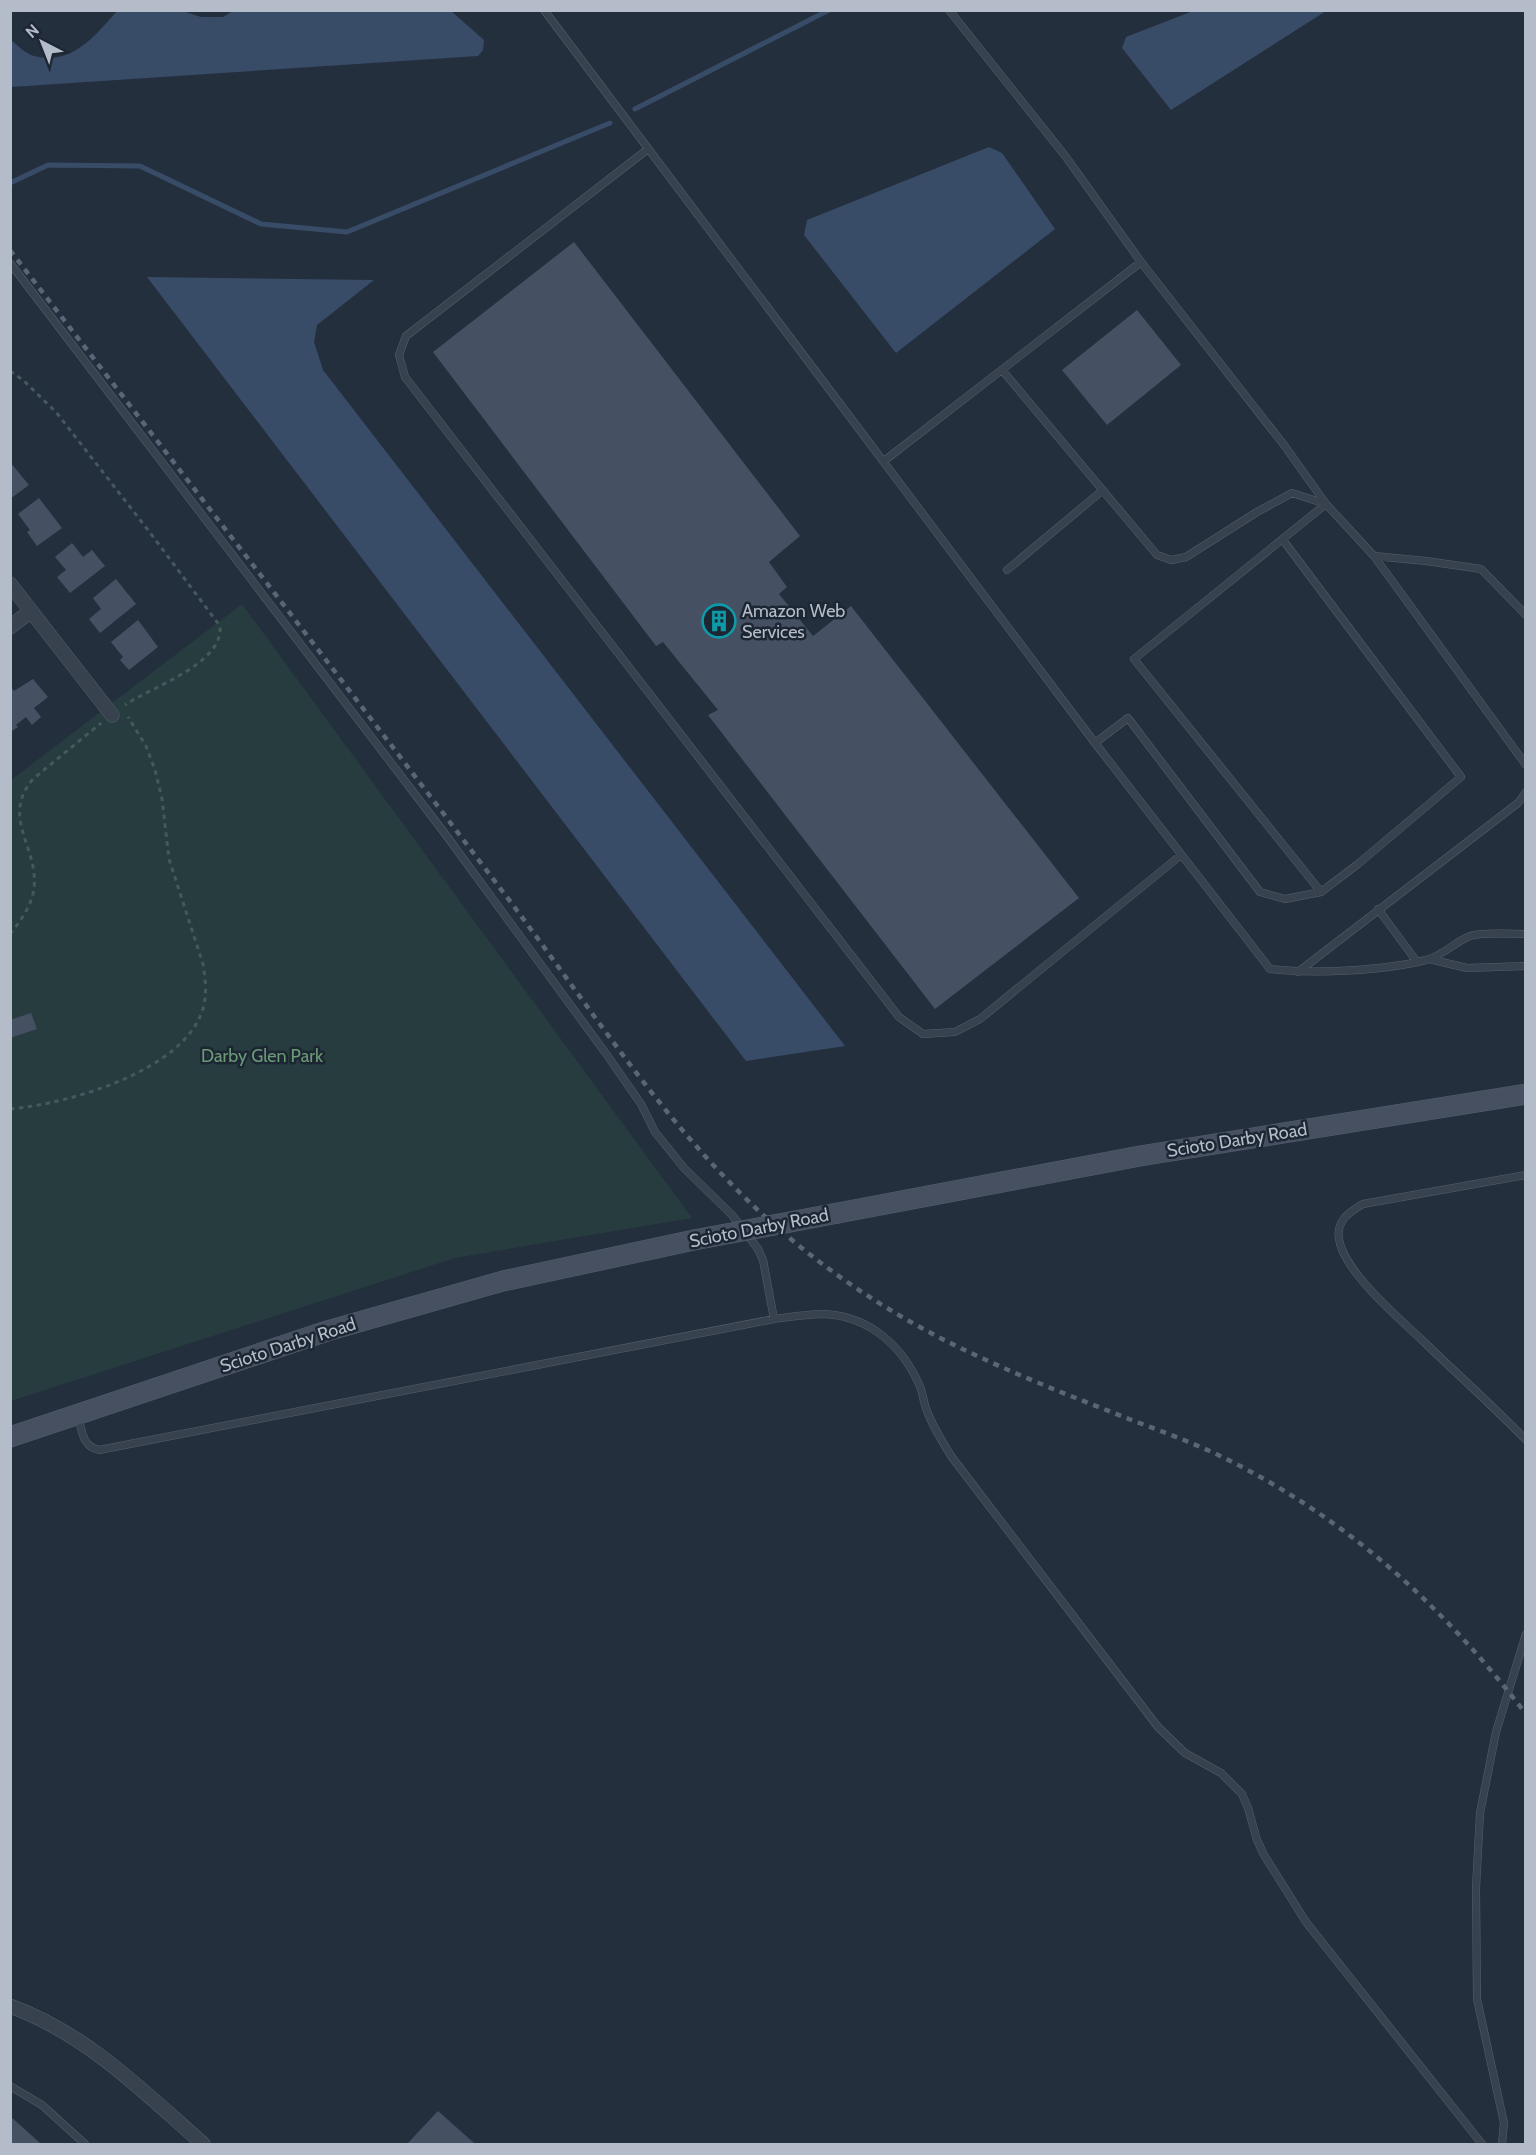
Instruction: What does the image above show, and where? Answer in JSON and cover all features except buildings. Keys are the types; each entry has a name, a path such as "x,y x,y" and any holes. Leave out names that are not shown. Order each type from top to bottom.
{"main road":[{"name":"Scioto Darby Road","path":"10,1437 360,1322 503,1281 694,1240 1140,1156 1526,1094"}],"street":[{"path":"10,584 116,711"},
{"path":"10,627 31,610"},
{"path":"10,2006 31,2014 62,2031 110,2062 203,2145"}],"lane":[{"path":"544,10 1095,743 1270,969 1299,972 1369,968 1417,962 1429,959 1472,936 1526,934"},
{"path":"949,10 1066,157 1141,262 1284,445 1326,504 1374,556 1526,765"},
{"path":"648,149 406,336 399,355 405,377 899,1017 923,1034 955,1032 980,1019 1181,855"},
{"path":"884,461 1141,262"},
{"path":"10,263 443,831 642,1104 655,1132 684,1168 732,1215 758,1249 774,1319"},
{"path":"1002,370 1157,555 1172,560 1186,557 1257,512 1292,493 1326,504"},
{"path":"1007,570 1103,490"},
{"path":"1321,892 1134,659 1326,504"},
{"path":"1095,743 1128,718 1260,892 1286,899 1321,892 1358,864 1461,777 1283,540"},
{"path":"1374,556 1481,569 1526,615"},
{"path":"1299,972 1518,803 1526,792"},
{"path":"1378,909 1417,962"},
{"path":"1429,959 1467,968 1526,966"},
{"path":"1526,1175 1363,1204 1343,1219 1338,1237 1344,1253 1369,1288 1526,1440"},
{"path":"78,1415 86,1444 99,1450 774,1319 823,1314 843,1317 873,1328 891,1341 913,1373 927,1411 951,1456 1158,1727 1185,1753 1221,1773 1242,1794 1264,1855 1306,1922 1482,2145"},
{"path":"1503,2145 1504,2123 1478,1999 1476,1888 1482,1802 1496,1732 1526,1634"},
{"path":"10,2086 42,2105 85,2145"}],"path":[{"path":"10,371 23,380 56,412 219,626 218,641 205,657 186,671 139,695 116,711 25,788 19,799 20,823 33,872 34,889 28,910 10,934"},
{"path":"10,1109 63,1101 111,1084 156,1064 184,1038 198,1019 204,1006 206,978 169,859 162,799 155,770 146,746 116,711"}],"green space":[{"name":"Darby Glen Park","path":"242,604 692,1218 455,1258 11,1401 11,780"}],"water":[{"path":"235,10 451,11 484,40 483,50 478,56 11,87 11,40 34,56 60,57 92,38 117,11 182,11 201,17 223,17"},
{"path":"1193,11 1326,11 1171,110 1122,48 1126,37"},
{"path":"989,147 1002,153 1055,229 896,353 804,235 807,220"},
{"path":"147,277 374,280 317,325 314,342 323,370 845,1046 746,1061"}],"waterway":[{"path":"635,109 829,10"},
{"path":"10,183 48,165 140,166 261,224 347,232 610,123"}],"railway":[{"path":"10,250 442,811 638,1075 710,1162 750,1202 814,1258 860,1291 908,1321 1021,1376 1214,1453 1261,1477 1305,1504 1386,1564 1423,1598 1493,1673 1526,1714"}],"place":[{"name":"Amazon Web Services","path":"719,621"}]}
